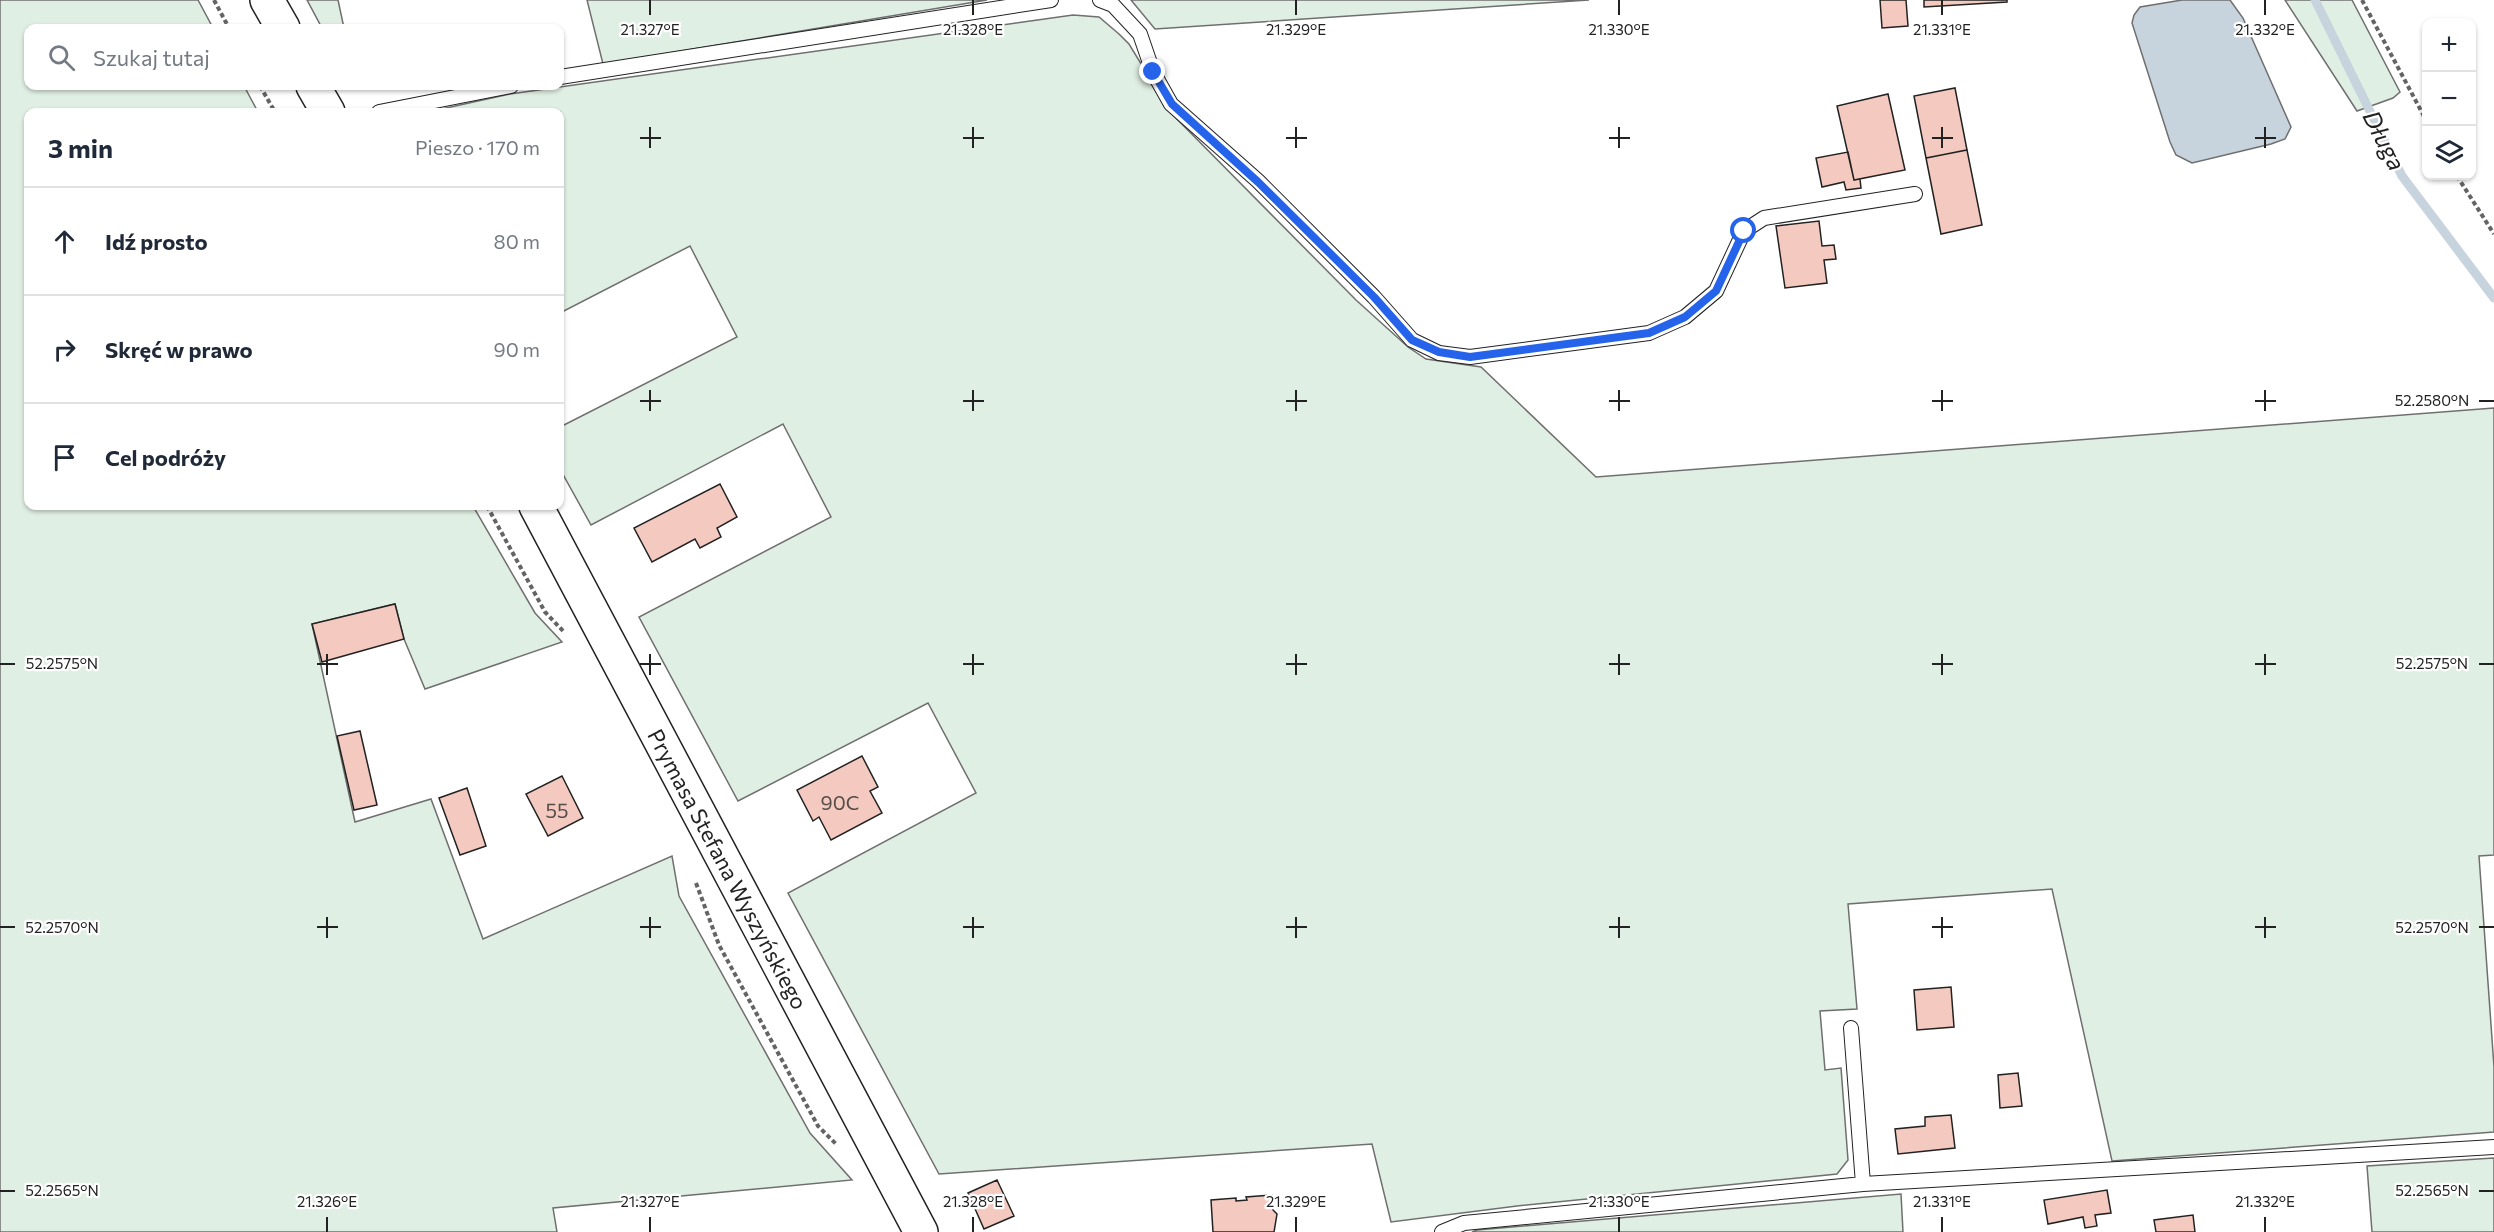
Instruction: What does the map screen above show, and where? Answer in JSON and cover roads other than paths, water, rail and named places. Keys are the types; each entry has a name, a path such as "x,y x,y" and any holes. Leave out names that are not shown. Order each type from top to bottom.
{"street":[{"path":"267,0 281,24"},
{"path":"315,90 326,108"},
{"name":"Prymasa Stefana Wyszyńskiego","path":"538,510 921,1232"}],"lane":[{"path":"564,76 1051,0"},
{"path":"1100,0 1113,5 1140,34 1153,72 1172,104 1258,182 1374,297 1412,340 1439,352 1470,357 1649,333 1685,317 1716,291 1744,231 1764,218 1915,194"},
{"path":"399,108 491,90"},
{"path":"1851,1028 1863,1184"},
{"path":"1442,1232 1464,1223 1863,1184 2494,1147"}],"waterway":[{"name":"Długa","path":"2315,0 2402,176 2494,298"}]}
